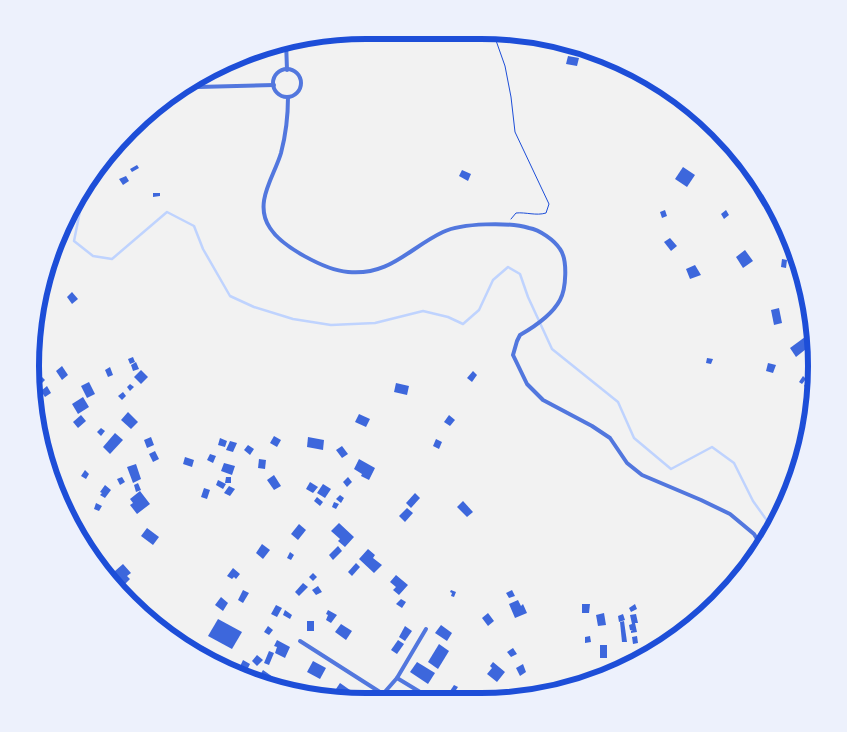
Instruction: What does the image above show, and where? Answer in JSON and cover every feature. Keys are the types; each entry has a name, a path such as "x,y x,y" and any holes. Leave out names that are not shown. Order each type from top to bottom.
{"street":[{"path":"286,49 287,70"},
{"path":"287,70 297,73 301,81 299,90 288,97 279,94 274,84 277,74 287,70"},
{"path":"196,87 274,84"},
{"path":"288,97 288,118 281,154 267,188 262,207 269,228 286,245 311,260 347,272 377,270 402,258 445,231 471,225 508,224 530,228 544,234 561,249 566,281 560,299 552,312 520,335 517,341 513,355 527,384 543,400 592,426 610,438 627,463 642,475 730,514 754,534 758,540"},
{"path":"384,693 397,678 426,629"},
{"path":"300,641 381,693"},
{"path":"397,678 422,693"}],"path":[{"path":"496,39 505,66 516,132 549,204 546,213 538,215 526,212 516,213 508,224"}],"building":[{"path":"568,56 579,58 577,66 566,64"},
{"path":"137,165 139,168 132,172 130,169"},
{"path":"683,167 695,175 687,187 675,179"},
{"path":"462,170 471,174 468,181 459,176"},
{"path":"126,176 129,181 123,185 119,179"},
{"path":"153,193 160,193 160,196 153,197"},
{"path":"665,210 667,216 662,218 660,212"},
{"path":"726,210 729,215 724,219 721,214"},
{"path":"670,238 677,246 671,251 664,242"},
{"path":"745,250 753,261 743,268 736,257"},
{"path":"782,259 787,260 786,268 781,267"},
{"path":"695,265 701,275 690,279 686,269"},
{"path":"72,292 78,299 72,304 67,297"},
{"path":"779,308 782,323 774,325 771,310"},
{"path":"805,337 807,340 808,347 796,357 790,348"},
{"path":"133,357 135,362 130,364 128,359"},
{"path":"707,358 713,359 711,364 706,363"},
{"path":"136,362 139,369 133,371 131,365"},
{"path":"768,363 776,365 773,373 766,371"},
{"path":"62,366 68,375 62,380 56,371"},
{"path":"110,367 113,375 108,377 105,370"},
{"path":"141,370 148,377 141,384 134,377"},
{"path":"473,371 477,375 472,382 467,378"},
{"path":"41,376 45,380 41,384 39,382"},
{"path":"803,376 806,379 802,384 799,382"},
{"path":"808,381 808,389 804,386"},
{"path":"89,382 95,394 87,398 81,386"},
{"path":"396,383 409,386 407,395 394,392"},
{"path":"130,384 134,387 130,391 127,387"},
{"path":"47,386 51,393 45,397 41,391"},
{"path":"123,392 126,396 122,400 118,396"},
{"path":"83,397 89,407 78,414 72,404"},
{"path":"128,412 138,422 131,429 121,420"},
{"path":"359,414 370,419 366,427 355,422"},
{"path":"81,415 86,421 78,428 73,422"},
{"path":"449,415 455,420 450,426 444,422"},
{"path":"101,428 105,431 101,436 97,432"},
{"path":"115,433 123,440 110,454 103,447"},
{"path":"274,436 281,440 277,447 270,443"},
{"path":"151,437 154,445 147,448 144,440"},
{"path":"308,437 324,440 323,450 307,447"},
{"path":"220,438 227,441 225,447 218,445"},
{"path":"436,439 442,442 439,449 433,446"},
{"path":"230,441 237,443 233,452 226,450"},
{"path":"248,445 254,449 250,455 244,450"},
{"path":"342,446 348,454 342,458 336,450"},
{"path":"155,451 159,459 153,462 149,454"},
{"path":"210,454 216,456 213,463 207,460"},
{"path":"185,457 194,460 192,467 183,464"},
{"path":"259,459 266,460 265,469 258,468"},
{"path":"359,459 375,468 369,480 361,476 362,474 354,469"},
{"path":"224,463 235,466 232,475 221,471"},
{"path":"136,464 141,479 133,483 127,467"},
{"path":"85,470 89,474 86,479 81,476"},
{"path":"274,475 281,486 274,490 267,480"},
{"path":"122,477 125,482 120,485 117,479"},
{"path":"226,477 231,477 231,483 225,483"},
{"path":"348,477 352,482 347,487 343,482"},
{"path":"218,480 226,484 223,489 216,485"},
{"path":"310,482 318,487 313,493 306,489"},
{"path":"138,483 141,490 136,492 134,485"},
{"path":"323,484 331,489 325,498 317,493"},
{"path":"105,485 111,490 105,498 100,495 102,493 100,492"},
{"path":"229,486 235,489 230,496 224,493"},
{"path":"204,488 210,490 207,499 201,497"},
{"path":"140,491 150,504 137,514 130,505 133,503 130,499"},
{"path":"415,493 420,498 411,508 406,503"},
{"path":"340,495 344,498 341,503 336,499"},
{"path":"317,497 323,502 320,506 314,501"},
{"path":"463,501 473,512 467,517 457,507"},
{"path":"334,502 339,504 336,509 332,507"},
{"path":"96,503 102,506 99,511 94,509"},
{"path":"407,508 413,513 405,522 399,516"},
{"path":"339,523 354,537 345,547 338,541 340,539 331,531"},
{"path":"299,524 306,530 298,540 291,534"},
{"path":"147,528 159,537 153,545 141,536"},
{"path":"262,544 270,550 263,559 256,553"},
{"path":"338,546 342,551 333,560 329,555"},
{"path":"368,549 375,555 373,558 382,565 374,573 359,559"},
{"path":"290,552 294,555 291,560 287,558"},
{"path":"356,563 360,567 352,576 348,572"},
{"path":"123,564 131,573 127,576 130,579 124,585 113,573"},
{"path":"233,568 240,574 236,579 227,576"},
{"path":"313,573 317,577 313,581 309,577"},
{"path":"396,575 408,585 399,595 393,590 396,587 390,582"},
{"path":"303,583 308,587 299,596 295,592"},
{"path":"318,586 322,592 316,595 312,590"},
{"path":"243,590 249,593 243,603 238,600"},
{"path":"451,590 456,592 454,597 451,596"},
{"path":"512,590 515,596 509,598 506,593"},
{"path":"221,597 228,603 223,611 215,605"},
{"path":"401,599 406,602 402,608 396,604"},
{"path":"518,600 521,606 523,604 527,613 515,618 509,604"},
{"path":"582,604 590,604 589,613 582,613"},
{"path":"635,604 637,609 631,612 629,608"},
{"path":"276,605 282,608 277,617 271,614"},
{"path":"285,610 292,615 290,619 283,615"},
{"path":"328,610 337,615 331,623 326,620"},
{"path":"488,613 494,621 488,626 482,618"},
{"path":"604,613 606,625 598,626 596,615"},
{"path":"623,614 625,620 619,622 618,616"},
{"path":"636,614 637,632 631,633 633,631 630,630 629,625 632,624 630,615"},
{"path":"218,619 242,632 232,649 208,636"},
{"path":"307,621 314,621 314,631 307,631"},
{"path":"624,621 627,642 622,642 620,622"},
{"path":"341,624 352,631 346,640 335,632"},
{"path":"441,625 452,633 447,641 435,633"},
{"path":"268,626 273,630 269,635 264,632"},
{"path":"405,626 412,631 405,641 399,637"},
{"path":"590,636 591,642 585,643 585,637"},
{"path":"637,636 638,643 633,644 632,637"},
{"path":"277,640 290,647 285,658 275,653 277,647 274,646"},
{"path":"398,640 404,644 397,654 391,650"},
{"path":"439,644 449,651 438,669 428,662"},
{"path":"600,645 607,645 607,658 600,658"},
{"path":"513,648 517,654 511,657 507,652"},
{"path":"269,651 274,653 269,665 264,663"},
{"path":"257,655 263,660 257,666 252,661"},
{"path":"243,660 250,664 247,670 240,667"},
{"path":"313,661 326,668 320,679 307,672"},
{"path":"417,662 435,673 428,684 410,672"},
{"path":"493,662 505,672 497,682 487,674 492,668 490,666"},
{"path":"523,664 526,672 520,676 516,668"},
{"path":"263,670 273,677 272,679 260,675"},
{"path":"340,683 350,690 348,693 334,692"},
{"path":"454,685 458,687 454,693 450,691"}],"waterway":[{"path":"82,205 74,241 93,256 112,259 167,212 194,226 203,249 230,296 254,307 293,319 331,325 375,323 423,311 448,317 463,324 479,310 493,280 508,267 520,274 528,297 552,349 618,402 634,438 671,469 712,447 734,463 753,501 768,522"}]}
